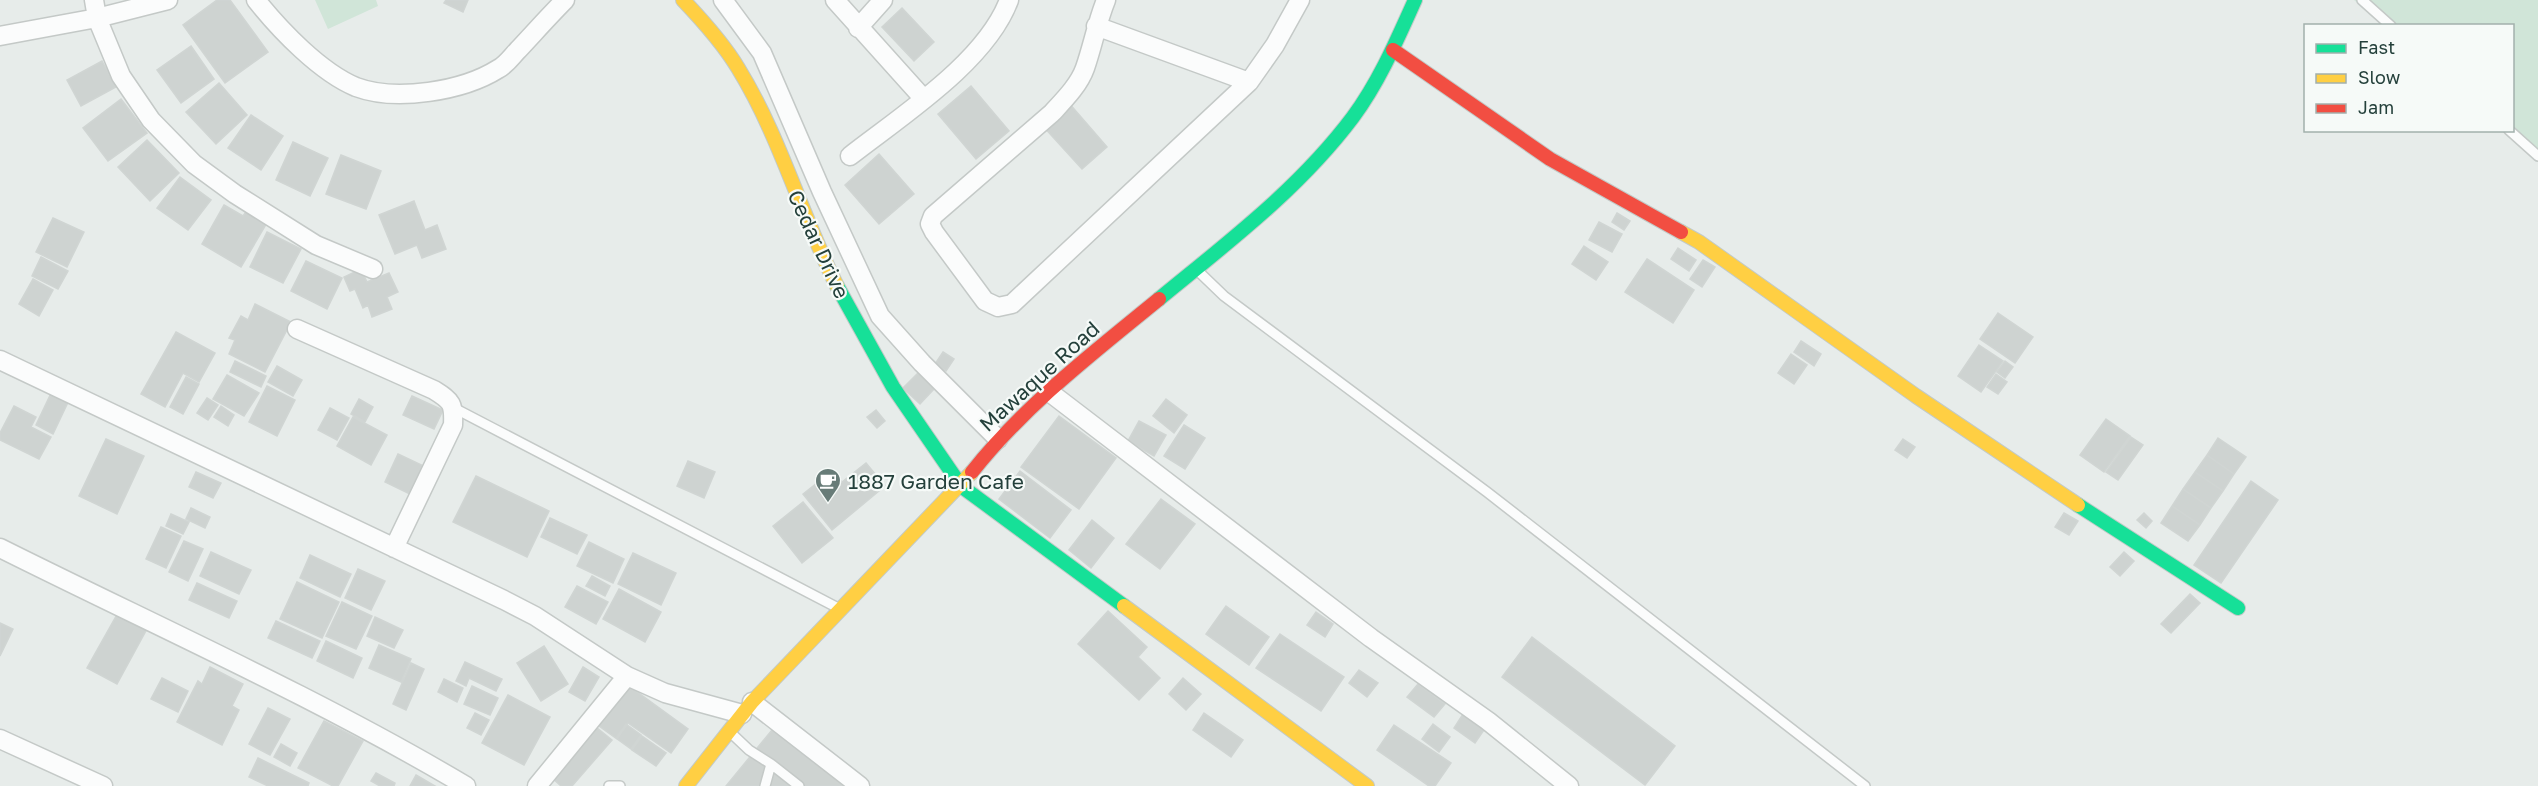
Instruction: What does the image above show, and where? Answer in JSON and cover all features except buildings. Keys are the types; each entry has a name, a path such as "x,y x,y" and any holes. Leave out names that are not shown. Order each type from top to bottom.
{"street":[{"path":"94,0 97,18 121,76 151,120 194,164 235,194 316,245 373,269"},
{"path":"0,36 97,18 168,0"},
{"path":"256,0 271,19 315,60 357,87 388,93 423,93 463,85 500,69 565,0"},
{"name":"Cedar Drive","path":"683,0 705,23 738,67 769,127 818,249 856,324 897,393 961,486 1367,786"},
{"name":"Cedar Drive","path":"723,0 762,53 822,192 880,316 922,363 998,439"},
{"path":"835,0 923,98"},
{"path":"858,28 883,0"},
{"path":"850,156 967,62 1005,11 1008,0"},
{"path":"1106,0 1084,70 1069,94 1052,113 933,216 930,224 985,301 998,307 1012,304 1249,82 1275,45 1300,0"},
{"name":"Mawaque Road","path":"686,786 747,708 961,486 998,439 1048,391 1282,196 1353,117 1393,50 1415,0"},
{"path":"1096,26 1249,82"},
{"path":"1393,50 1550,159 1699,243 1916,396 2238,608"},
{"path":"297,329 434,390 447,398 454,408 453,425 394,548"},
{"path":"0,360 535,616 627,676 665,693 747,708 860,786"},
{"path":"1048,391 1371,638 1488,722 1569,786"},
{"path":"0,548 351,721 466,786"},
{"path":"537,786 627,676"},
{"path":"0,739 103,786"}],"lane":[{"path":"2362,0 2389,24"},
{"path":"2511,132 2538,156"},
{"path":"1196,269 1233,303 1486,492 1865,786"},
{"path":"454,408 841,609"},
{"path":"730,732 749,750 799,786"},
{"path":"765,786 771,764"},
{"path":"609,786 620,786"}],"green space":[{"path":"315,0 376,0 378,6 328,29"},
{"path":"2354,0 2538,0 2538,162 2503,132 2514,132 2514,24 2382,24"}],"traffic: fast":[{"path":"1159,299 1261,214 1332,143 1371,90 1415,0"},
{"path":"837,286 893,387 961,486 1124,606"},
{"path":"2078,505 2238,608"}],"traffic: slow":[{"path":"683,0 726,50 753,94 837,286"},
{"path":"1681,232 1699,242 1916,396 2078,505"},
{"path":"686,786 752,702 972,472"},
{"path":"1124,606 1367,786"}],"traffic: jam":[{"path":"1393,50 1550,159 1681,232"},
{"path":"972,472 1014,424 1037,402 1159,299"}],"place":[{"name":"1887 Garden Cafe","path":"828,504"}]}
